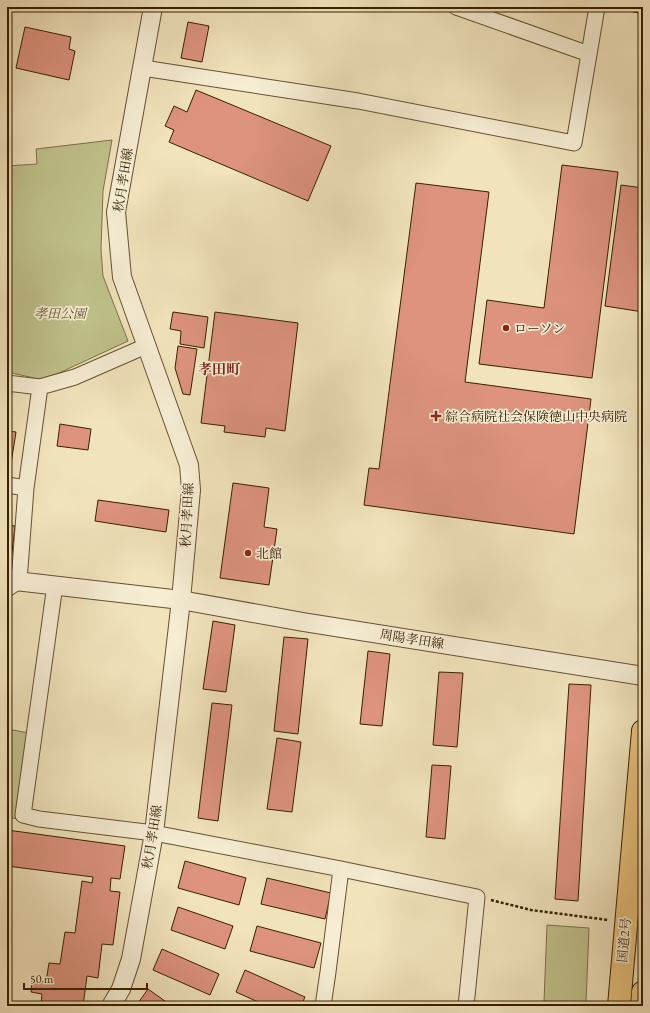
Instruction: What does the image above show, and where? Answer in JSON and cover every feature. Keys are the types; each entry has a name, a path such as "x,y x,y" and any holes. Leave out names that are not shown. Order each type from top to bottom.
{"highway":[{"name":"国道2号","path":"619,1006 625,922 643,731"},
{"path":"642,1006 643,992"}],"street":[{"name":"秋月孝田線","path":"111,1006 120,989 131,958 154,833 181,600 191,490 189,465 122,276 116,212 153,7"},
{"path":"456,7 588,54"},
{"path":"143,68 358,101 574,143 597,7"},
{"path":"7,383 40,387 75,377 146,346"},
{"path":"11,583 40,387"},
{"path":"7,485 26,488"},
{"name":"周陽孝田線","path":"11,583 55,585 181,600 303,622 643,676"},
{"path":"55,585 23,815 39,819 154,833 477,897 466,1006"},
{"path":"323,1006 341,869"}],"path":[{"path":"477,897 531,910 625,922"}],"green space":[{"name":"孝田公園","path":"112,140 103,191 101,249 103,276 128,341 57,374 39,379 7,372 7,166 37,164 36,149"},
{"path":"7,729 29,733 18,819 7,817"},
{"path":"547,925 589,928 586,1003 544,1002"}],"building":[{"path":"609,7 640,7 639,13"},
{"path":"188,22 209,26 202,62 181,58"},
{"path":"25,27 71,37 69,49 75,51 69,80 16,68"},
{"path":"196,90 331,146 308,201 169,142 174,130 165,126 174,106 187,112"},
{"path":"562,165 618,172 592,378 479,364 487,300 544,308"},
{"path":"416,183 489,192 465,382 591,399 574,534 364,505 369,468 379,469"},
{"path":"621,185 643,188 643,312 605,306"},
{"path":"173,312 208,317 204,348 180,344 181,331 170,329"},
{"path":"215,312 298,323 285,431 266,428 265,437 224,432 225,426 201,423"},
{"path":"178,346 197,349 190,395 183,394 175,368"},
{"path":"60,424 91,429 88,450 57,446"},
{"path":"7,431 16,432 10,470 7,469"},
{"name":"北館","path":"233,483 269,488 264,527 277,529 269,585 220,578"},
{"path":"98,500 169,510 166,532 95,521"},
{"path":"7,525 15,526 11,561 7,561"},
{"path":"213,621 235,625 226,692 203,689"},
{"path":"284,637 308,639 298,734 274,731"},
{"path":"368,651 390,654 382,726 360,724"},
{"path":"439,672 463,673 457,747 433,745"},
{"path":"569,684 591,685 578,901 555,899"},
{"path":"212,703 232,705 218,821 198,818"},
{"path":"277,738 301,742 292,812 267,809"},
{"path":"432,765 451,766 445,839 426,837"},
{"path":"7,830 125,846 120,879 111,878 110,891 120,892 113,945 102,944 98,978 87,976 83,1006 41,1006 42,994 31,992 32,980 46,982 49,963 60,964 65,932 75,933 82,881 92,883 93,877 7,866"},
{"path":"185,861 246,878 239,905 178,888"},
{"path":"267,878 331,893 325,919 261,904"},
{"path":"178,907 233,926 225,949 171,930"},
{"path":"257,926 321,943 314,968 250,951"},
{"path":"162,949 219,974 210,995 153,970"},
{"path":"245,970 305,997 301,1006 267,1006 236,992"},
{"path":"148,989 172,1006 136,1006"}],"place":[{"name":"ローソン","path":"506,328"},
{"name":"綜合病院社会保険徳山中央病院","path":"436,416"},
{"name":"北館","path":"248,553"}],"district":[{"name":"孝田町","path":"219,369"}]}
